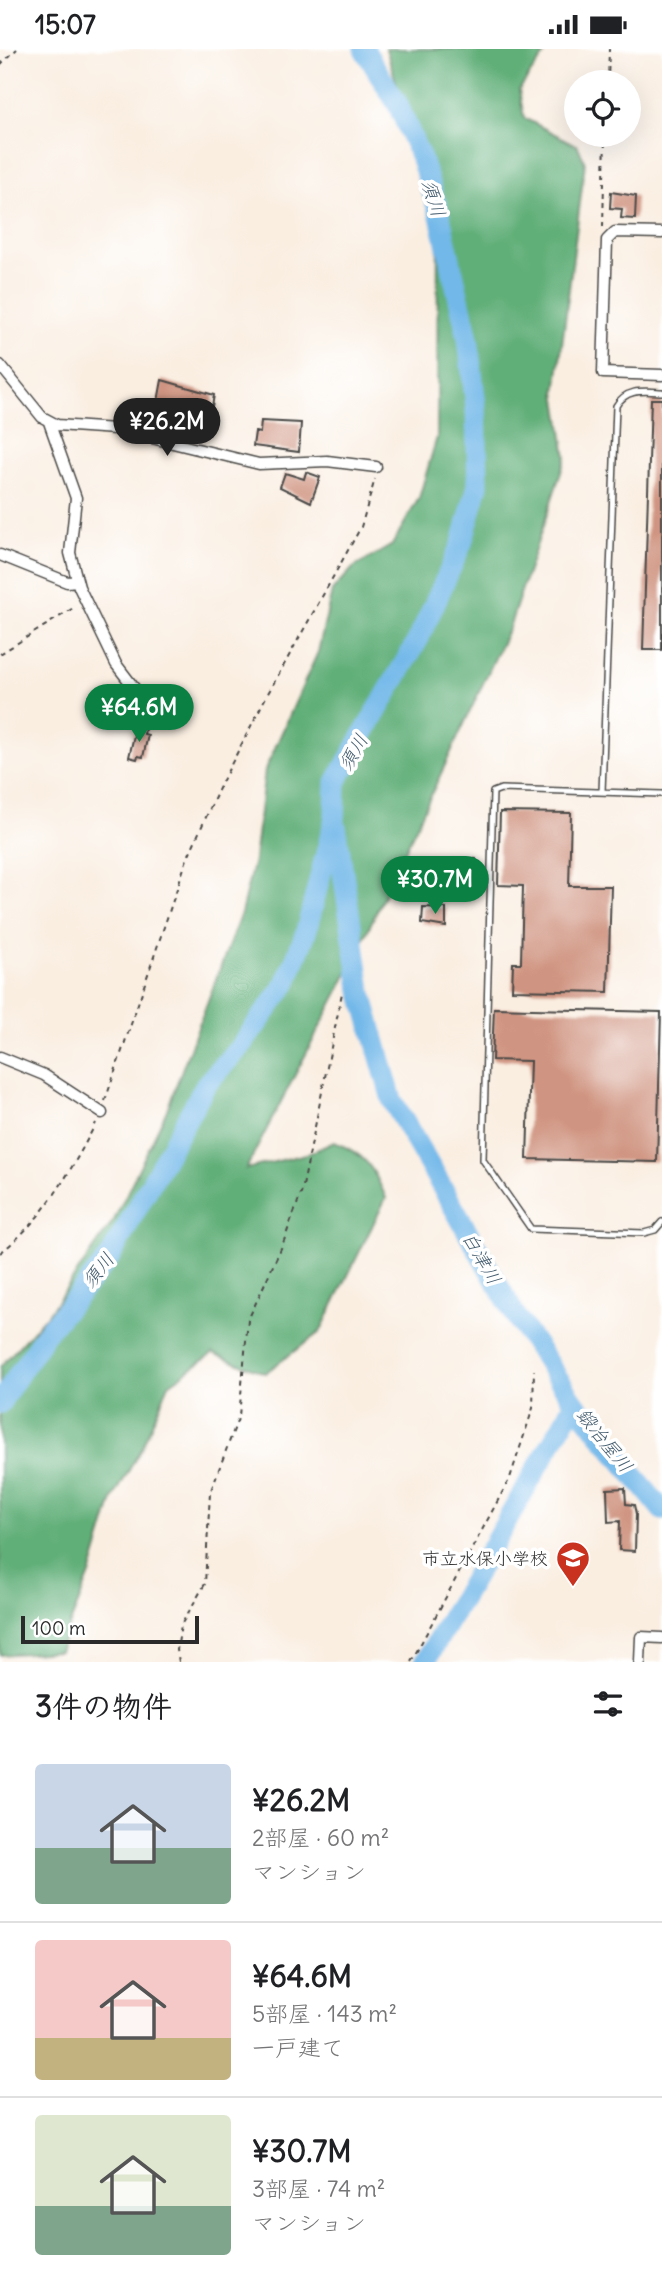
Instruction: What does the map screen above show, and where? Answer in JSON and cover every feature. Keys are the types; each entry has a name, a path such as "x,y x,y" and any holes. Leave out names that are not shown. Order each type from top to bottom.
{"street":[{"path":"662,233 615,232 607,240 603,373 662,375"},
{"path":"0,365 49,422 76,498 70,553 84,601 116,664 151,710"},
{"path":"49,422 115,429 259,464 327,461 376,467"},
{"path":"0,555 67,582 77,581"},
{"path":"0,1057 44,1076 102,1112"},
{"path":"640,1662 641,1637 662,1638"}],"lane":[{"path":"602,792 616,406 620,399 632,392 662,392"},
{"path":"662,794 501,789 493,792 483,1160 531,1229 644,1233 655,1230 662,1222"}],"path":[{"path":"0,65 17,49"},
{"path":"608,70 609,49"},
{"path":"605,147 602,218 603,227 611,236"},
{"path":"0,1253 34,1220 68,1176 102,1112 187,859 249,730 361,527 376,467"},
{"path":"0,654 84,601"},
{"path":"179,1662 177,1650 181,1625 205,1584 210,1493 239,1416 248,1319 282,1246 302,1191 342,993"},
{"path":"411,1662 510,1478 533,1409 534,1370"}],"green space":[{"path":"386,49 543,49 544,55 519,90 524,118 564,139 564,147 578,147 585,163 556,392 566,457 509,628 345,979 246,1169 310,1153 334,1142 354,1152 367,1163 386,1198 320,1332 265,1373 213,1353 169,1384 143,1445 113,1499 91,1572 59,1651 0,1655 0,1367 49,1313 114,1220 166,1112 241,913 254,860 265,770 318,652 332,591 353,568 392,545 419,498 437,437 438,218"}],"building":[{"path":"611,192 636,196 635,219 621,218 622,209 610,208"},
{"path":"162,380 214,395 210,418 181,412 177,436 159,432 163,408 157,407"},
{"path":"651,399 662,399 662,650 643,650"},
{"path":"261,421 301,423 299,452 253,446 255,432 260,433"},
{"path":"306,472 320,477 311,502 280,487 285,473 304,479"},
{"path":"136,727 145,729 144,734 148,735 143,757 138,756 137,759 129,757"},
{"path":"500,812 571,813 569,886 611,886 608,992 512,990 513,963 521,963 523,886 498,885"},
{"path":"466,858 476,859 476,869 466,869"},
{"path":"423,907 446,908 446,927 422,923"},
{"path":"494,1008 661,1012 657,1162 527,1159 530,1061 492,1060"},
{"path":"625,1488 626,1504 634,1505 636,1514 635,1551 619,1550 620,1521 608,1522 607,1489"}],"waterway":[{"name":"須川","path":"0,1403 45,1334 110,1257 206,1084 241,1046 286,984 306,932 335,818 336,782 419,638 462,543 478,485 476,407 468,338 440,216 421,159 398,105 364,49"},
{"name":"白津川","path":"336,827 361,990 392,1100 517,1318 575,1403 662,1510"},
{"name":"白津川","path":"425,1662 575,1403"}],"place":[{"name":"市立水保小学校","path":"573,1588"}],"water label":[{"name":"鍛冶屋川","path":"605,1440"}]}
